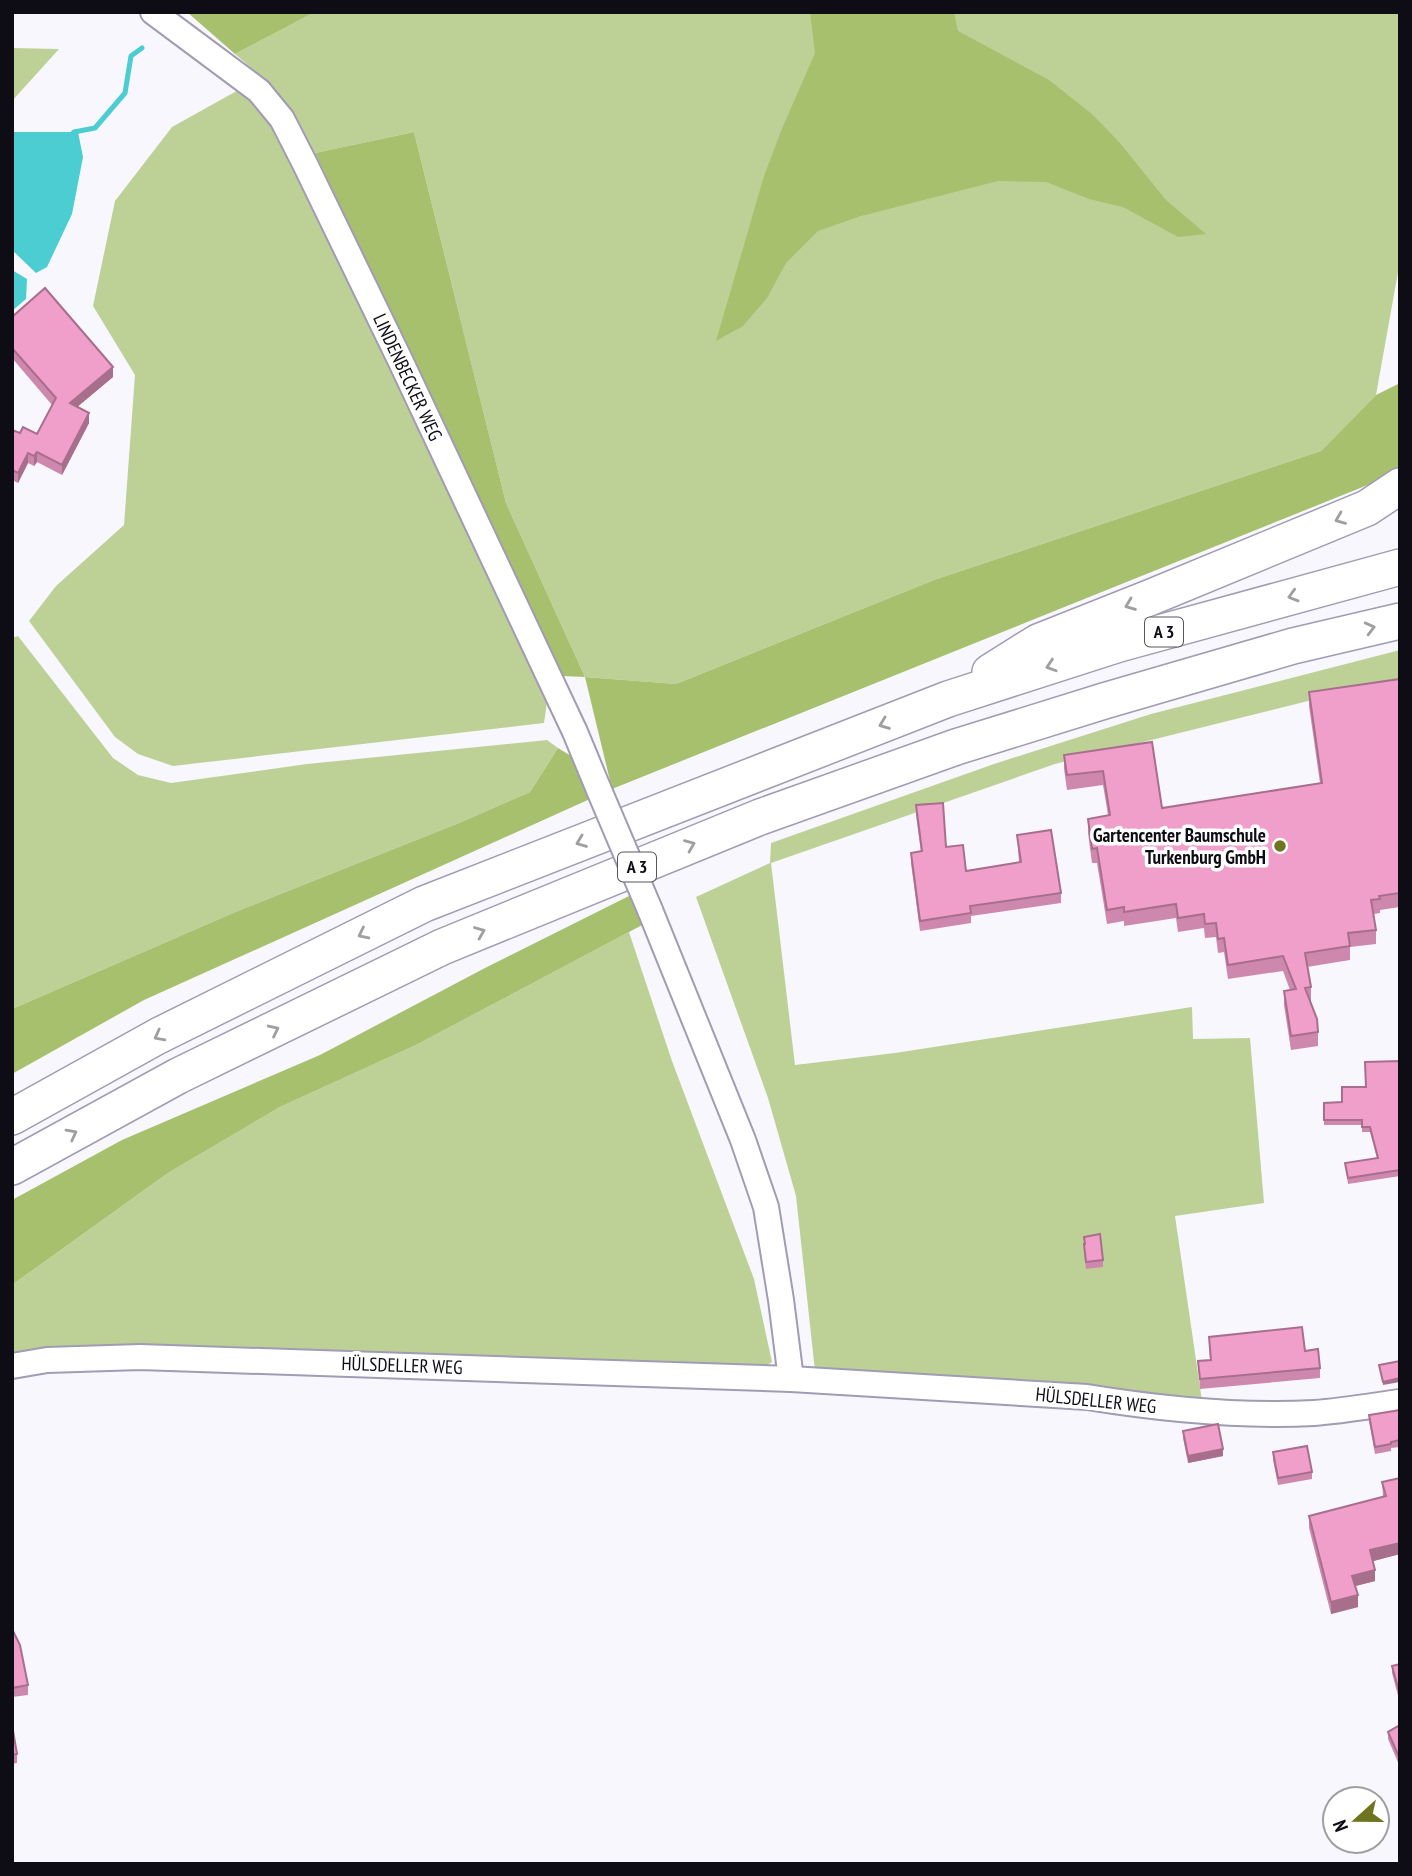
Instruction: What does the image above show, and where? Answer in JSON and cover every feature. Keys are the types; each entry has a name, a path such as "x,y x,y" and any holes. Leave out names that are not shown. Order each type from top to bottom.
{"highway":[{"path":"948,699 1038,642 1367,508 1400,486"},
{"name":"A 3","path":"12,1118 158,1036 424,904 948,699 1119,644 1400,567"},
{"name":"A 3","path":"12,1167 178,1076 442,947 760,817 956,747 1104,701 1293,646 1400,621"}],"street":[{"name":"LINDENBECKER WEG","path":"153,12 259,91 282,119 401,362 563,707 650,910 743,1140 766,1207 791,1379"},
{"name":"HÜLSDELLER WEG","path":"12,1366 47,1360 140,1357 791,1379 1087,1397 1202,1412 1310,1413 1400,1402"}],"green space":[{"path":"187,12 315,12 235,54"},
{"path":"315,12 1400,12 1400,261 1376,395 1321,451 934,580 676,684 585,677 506,503 414,132 315,153 262,77 235,54"},
{"path":"810,12 954,12 958,31 1049,80 1092,114 1119,142 1166,200 1206,234 1178,237 1123,207 1089,199 1046,182 998,181 861,216 818,231 786,263 767,298 743,326 716,341 764,176 815,53"},
{"path":"12,48 59,49 12,101"},
{"path":"242,88 298,161 548,695 544,723 173,766 138,754 115,737 29,621 56,586 124,525 135,375 93,306 115,201 172,127"},
{"path":"414,132 506,503 585,677 563,676 315,153"},
{"path":"1400,383 1400,472 612,789 585,677 676,684 934,580 1321,451 1376,395"},
{"path":"18,636 113,758 138,775 171,783 307,764 547,740 558,748 530,792 240,910 12,1009 12,638"},
{"path":"1400,650 1400,678 1055,764 771,863 795,1065 895,1053 1192,1007 1193,1039 1250,1038 1264,1203 1175,1216 1202,1401 815,1371 796,1196 768,1098 696,897 770,863 771,843 994,764 1151,714"},
{"path":"558,748 576,759 590,799 144,1000 12,1074 12,1009 240,910 530,792"},
{"path":"639,891 646,923 416,1045 280,1107 168,1173 12,1285 12,1200 122,1140 320,1055"},
{"path":"629,932 672,1061 754,1279 772,1362 757,1371 12,1359 12,1285 168,1173 280,1107 416,1045"}],"water":[{"path":"12,132 78,132 83,157 72,214 47,267 36,273 12,250"},
{"path":"12,270 27,279 26,299 12,311"}],"building":[{"path":"45,288 113,367 70,403 89,413 62,465 37,452 34,456 28,453 18,473 12,470 12,430 20,433 23,427 37,434 56,398 12,348 12,317"},
{"path":"1400,679 1400,893 1371,900 1376,930 1348,933 1350,946 1305,953 1311,987 1305,988 1317,1019 1318,1032 1291,1036 1284,991 1296,989 1283,956 1228,965 1224,938 1218,939 1216,923 1205,924 1204,914 1178,918 1176,904 1124,912 1124,907 1107,910 1097,848 1092,849 1088,819 1110,815 1103,771 1067,775 1064,755 1152,742 1162,808 1322,783 1309,692"},
{"path":"943,803 946,847 963,845 966,871 1021,862 1017,835 1051,830 1061,893 970,906 971,913 920,921 911,853 922,851 916,805"},
{"path":"1400,1061 1400,1170 1348,1178 1345,1163 1378,1158 1370,1127 1362,1127 1362,1120 1324,1120 1324,1103 1342,1102 1342,1087 1366,1087 1365,1062"},
{"path":"1100,1234 1103,1260 1086,1262 1084,1237"},
{"path":"1302,1327 1305,1351 1318,1349 1320,1368 1200,1379 1198,1361 1211,1360 1209,1337"},
{"path":"1400,1361 1400,1378 1383,1382 1379,1365"},
{"path":"1400,1410 1400,1440 1375,1447 1369,1415"},
{"path":"1218,1424 1223,1449 1188,1456 1183,1431"},
{"path":"1307,1446 1312,1472 1278,1478 1273,1452"},
{"path":"1400,1478 1400,1543 1370,1550 1375,1570 1352,1576 1358,1595 1331,1602 1309,1516 1386,1496 1382,1482"},
{"path":"12,1629 20,1645 28,1685 12,1688"},
{"path":"1400,1664 1400,1695 1392,1666"},
{"path":"12,1725 17,1754 12,1755"},
{"path":"1400,1725 1400,1759 1388,1732"}],"waterway":[{"path":"69,137 74,132 95,128 125,93 131,56 142,48"}],"place":[{"name":"Gartencenter Baumschule Turkenburg GmbH","path":"1280,846"}]}
